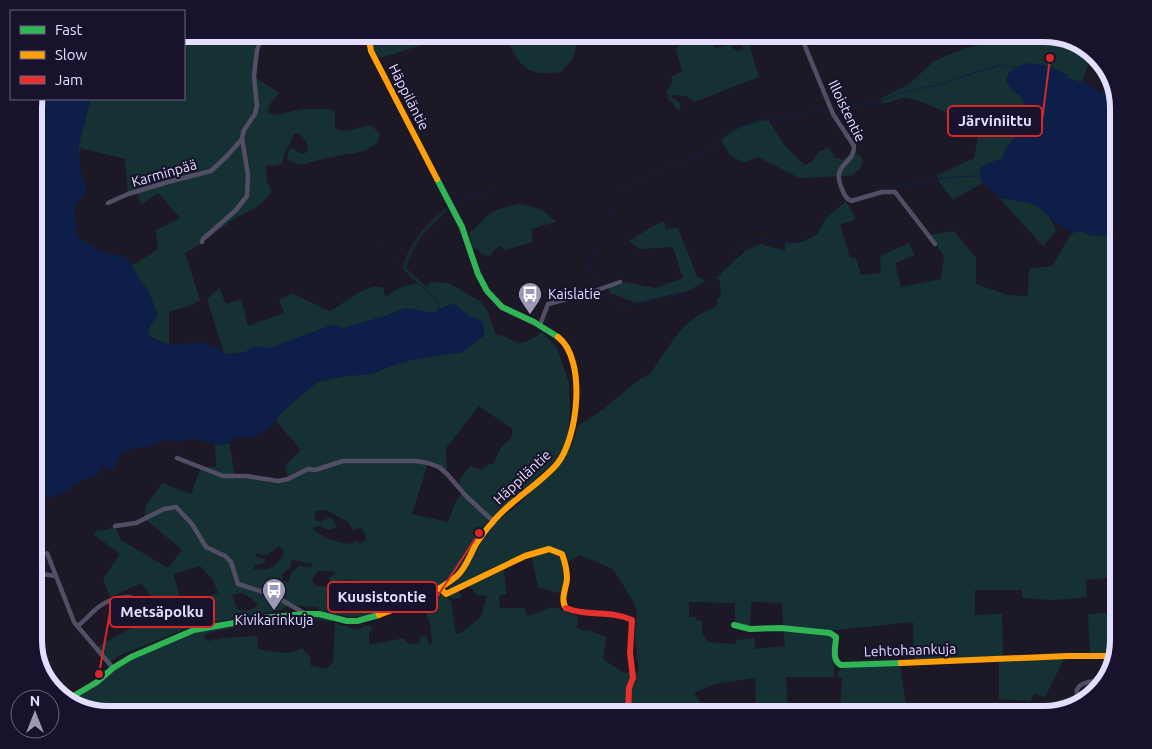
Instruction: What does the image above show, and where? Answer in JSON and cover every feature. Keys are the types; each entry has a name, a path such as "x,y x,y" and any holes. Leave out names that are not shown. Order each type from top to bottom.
{"street":[{"name":"Karminpää","path":"108,203 128,194 211,171 228,155 242,138 244,130 255,114 257,106 254,77 260,43"},
{"name":"Häppiläntie","path":"73,696 97,682 113,668 147,649 199,628 262,618 306,614 319,614 347,621 362,620 378,616 441,589 458,575 466,565 477,543 493,521 557,464 564,453 571,432 577,383 570,351 562,340 540,325 502,307 483,285 462,227 375,60 369,43"},
{"name":"Illoistentie","path":"804,43 833,114 854,146 852,156 841,167 839,174 840,185 846,198 851,201 882,192 896,192 935,244"},
{"path":"202,242 236,210 247,196 248,175 242,138"},
{"path":"540,325 548,304 586,294 620,282"},
{"path":"177,458 223,476 246,476 278,481 288,479 308,469 321,468 343,461 416,460 440,467 466,496 493,521"},
{"path":"115,526 136,523 164,509 176,507 192,524 206,547 225,556 231,562 238,584 274,595 306,614"},
{"path":"441,589 444,593 449,593 536,552 549,549 558,552 564,558 567,572 564,607 583,613 626,617 632,620 630,653 633,678 629,688 628,706"},
{"path":"47,553 76,626 113,668"},
{"path":"43,574 56,576"},
{"path":"76,626 83,623 101,605 122,597 130,597"},
{"name":"Lehtohaankuja","path":"734,625 750,629 781,628 830,633 836,638 836,660 841,665 1059,656 1107,656"},
{"path":"1078,696 1078,692 1083,683 1095,681"}],"green space":[{"path":"185,43 260,43 254,77 280,93 272,101 268,109 269,113 275,115 303,109 330,109 335,113 335,128 339,130 343,131 371,125 380,134 378,140 369,149 301,165 287,159 291,148 303,154 307,152 307,143 298,133 294,134 286,149 282,164 268,165 266,167 267,182 272,191 267,198 185,253 200,300 192,305 169,312 169,345 149,336 130,262 133,265 158,249 156,230 180,218 158,193 142,204 136,192 128,194 125,159 80,148 80,152 77,152 74,100 185,100"},
{"path":"372,43 429,43 378,58 373,50"},
{"path":"509,43 577,43 573,59 561,72 548,73 530,70 519,61"},
{"path":"681,43 713,43 716,48 731,44 738,51 744,49 741,43 749,43 759,77 694,102 686,96 673,95 671,97 679,102 681,108 677,110 667,98 669,96 666,91 673,82 671,77 682,71 676,49"},
{"path":"981,43 1052,43 1072,49 1089,61 1082,82 1099,91 1034,136 1019,129 1012,123 1008,124 1012,131 1018,133 1007,148 1002,159 988,163 980,176 982,183 953,200 939,182 937,175 974,158 979,132 944,112 917,100 901,98 888,103 881,103 880,99 909,84 934,61 965,48 981,45"},
{"path":"768,120 785,146 805,165 811,162 820,151 824,151 826,147 830,149 836,159 842,160 849,155 859,154 863,160 861,168 852,175 799,178 758,157 744,163 730,155 721,141 725,136 742,126"},
{"path":"999,198 1026,202 1041,209 1052,222 1056,231 1043,246"},
{"path":"846,201 856,219 840,225 850,258 856,258 861,275 881,273 880,256 909,243 915,255 895,263 901,287 941,279 944,256 929,235 954,231 976,258 976,284 1008,295 1028,296 1029,269 1052,266 1072,233 1082,231 1091,235 1110,235 1110,578 1086,580 1087,597 1081,598 1053,600 1022,598 1022,590 975,590 975,615 1002,614 1003,656 914,659 913,622 828,631 783,627 782,603 751,602 750,627 735,623 735,603 689,602 689,617 696,617 696,620 702,621 702,634 708,642 736,644 736,640 754,638 755,649 785,646 783,630 831,636 834,639 834,677 786,677 788,706 756,706 755,678 714,684 694,693 703,706 631,706 630,691 636,682 634,672 639,671 635,638 637,612 633,601 613,569 580,555 569,561 565,558 565,590 557,593 538,587 531,553 503,563 507,594 499,596 500,608 525,608 526,615 532,615 549,608 560,608 577,616 579,621 576,628 584,631 589,630 606,637 603,659 624,673 632,671 628,706 109,706 88,703 75,697 117,668 135,658 196,632 289,617 322,617 333,622 304,619 251,624 205,634 204,637 208,641 222,638 257,636 259,650 286,653 302,648 310,656 311,666 326,669 333,662 335,623 358,630 363,626 370,626 373,629 369,633 369,645 404,638 410,644 415,644 420,643 420,637 427,636 428,644 432,645 430,622 427,617 429,599 442,594 451,601 456,634 462,632 481,617 487,596 477,595 468,585 458,590 462,597 452,599 448,596 447,589 462,575 488,532 495,524 518,505 561,461 571,447 578,426 605,408 637,381 650,374 675,337 685,326 698,315 717,306 717,299 721,296 720,281 716,278 745,251 760,244 785,251 785,242 798,243 817,234 827,217"},
{"path":"519,204 541,209 556,222 531,229 533,242 505,250 500,246 491,255 487,256 476,248 473,249 469,232 494,211"},
{"path":"446,208 447,211 427,230 417,243 406,268 425,286 429,285 430,282 449,283 481,302 488,312 496,335 504,336 515,342 523,342 531,340 542,332 557,348 569,383 570,412 568,435 564,447 555,461 489,520 478,534 463,565 443,585 367,616 349,617 321,611 318,607 297,606 292,603 281,610 193,626 118,656 109,664 95,648 161,612 142,583 110,597 103,579 120,554 93,534 98,529 103,531 115,526 121,540 168,568 182,550 144,518 146,505 162,483 191,494 201,467 216,467 215,445 229,443 235,476 278,481 288,479 285,465 301,450 275,420 286,408 317,382 345,376 372,374 411,360 462,352 224,354 207,299 219,288 226,304 241,299 248,326 284,313 279,300 291,294 329,311 368,288 382,287 384,295 387,296 399,288 417,283 402,269 413,243 438,214","holes":["479,406 512,429 511,438 502,446 493,464 489,464 481,470 470,466 460,479 459,487 463,492 456,501 448,522 412,514 428,463 447,474 446,448","326,510 348,522 353,530 361,528 365,533 366,541 360,543 357,540 351,544 325,537 312,528 319,526 330,530 337,527 331,517 320,522 314,519 316,511","280,546 284,552 276,564 264,569 253,569 255,565 264,563 266,559 256,557 255,553 267,555","292,560 313,564 311,567 299,566 291,574 289,582 282,581 282,574 290,568","200,566 213,580 218,593 183,606 173,574","318,571 335,573 329,578 330,587 317,586 312,581","344,580 370,582 365,588 358,590 356,595 341,589 338,584","242,593 258,605 246,610 238,610 232,595","201,604 208,609 210,616 196,620 177,621 176,616"]},
{"path":"664,221 666,229 678,228 697,276 706,281 689,291 637,303 610,293 608,284 620,281 655,288 683,278 673,247 640,249 629,241"},
{"path":"1110,613 1108,653 1090,653 1088,614"},
{"path":"1062,659 1063,661 1045,697 1035,694 1030,701 999,699 999,660"},
{"path":"900,664 906,706 840,706 842,678 837,677 838,672 844,666"},
{"path":"1075,695 1076,698 1064,703 1050,705 1052,702"},
{"path":"949,705 949,706 906,706"}],"water":[{"path":"1029,63 1053,68 1067,75 1068,78 1082,82 1099,91 1098,94 1101,94 1102,91 1107,92 1110,109 1110,235 1091,235 1082,231 1072,233 1034,204 999,198 982,183 980,168 988,163 1002,159 1007,148 1018,133 1023,136 1025,132 1022,131 1025,114 1024,102 1010,88 1006,80 1012,70"},
{"path":"44,100 91,100 79,144 83,181 87,191 74,209 77,234 82,240 107,254 122,255 130,262 148,290 158,315 152,322 149,336 170,344 204,342 209,346 216,346 224,354 245,352 255,346 269,348 329,326 335,325 343,328 405,308 433,313 450,304 456,305 469,316 482,321 484,336 462,352 411,360 372,374 345,376 317,382 286,408 270,427 261,434 247,438 237,436 232,441 221,445 192,439 181,442 169,441 168,439 157,443 155,441 156,444 145,448 144,446 132,448 131,452 122,453 114,469 110,469 105,465 101,467 103,470 88,479 81,479 79,484 72,486 71,491 70,489 51,499 48,495 43,496"}],"waterway":[{"path":"833,108 879,102 900,93 942,84 1001,65 1016,67"},
{"path":"597,288 588,264 622,188 707,150 733,130 757,121 828,109"},
{"path":"882,190 943,178 980,176"},
{"path":"455,205 471,196 495,189"},
{"path":"851,198 878,191"},
{"path":"558,304 596,294 625,306 689,291 720,275 727,263 747,243 757,239 798,243 817,234 827,217 846,201"},
{"path":"440,310 436,300 403,269 411,251 427,228 449,208"},
{"path":"374,240 400,265"},
{"path":"546,302 577,294"},
{"path":"520,308 541,303 544,307"}],"traffic: fast":[{"path":"437,179 462,227 478,274 487,291 502,307 534,322 558,337"},
{"path":"74,696 97,682 113,668 131,657 194,630 262,618 305,614 319,614 347,621 357,621 379,615"},
{"path":"734,625 750,629 781,628 830,633 836,637 835,656 841,665 901,663"}],"traffic: slow":[{"path":"370,43 371,51 437,179"},
{"path":"379,615 429,594 457,576 476,544 499,515 557,464 570,437 576,399 576,380 573,363 567,348 558,337"},
{"path":"441,589 446,594 525,556 549,549 562,554 564,560 567,579 563,602 566,608"},
{"path":"901,663 1107,656"}],"traffic: jam":[{"path":"566,608 574,611 616,615 632,620 630,653 633,678 629,688 628,706"}],"place":[{"name":"Järviniittu","path":"1050,58"},
{"name":"Kaislatie","path":"530,315"},
{"name":"Kuusistontie","path":"479,533"},
{"name":"Kivikarinkuja","path":"274,611"},
{"name":"Metsäpolku","path":"99,674"}]}
